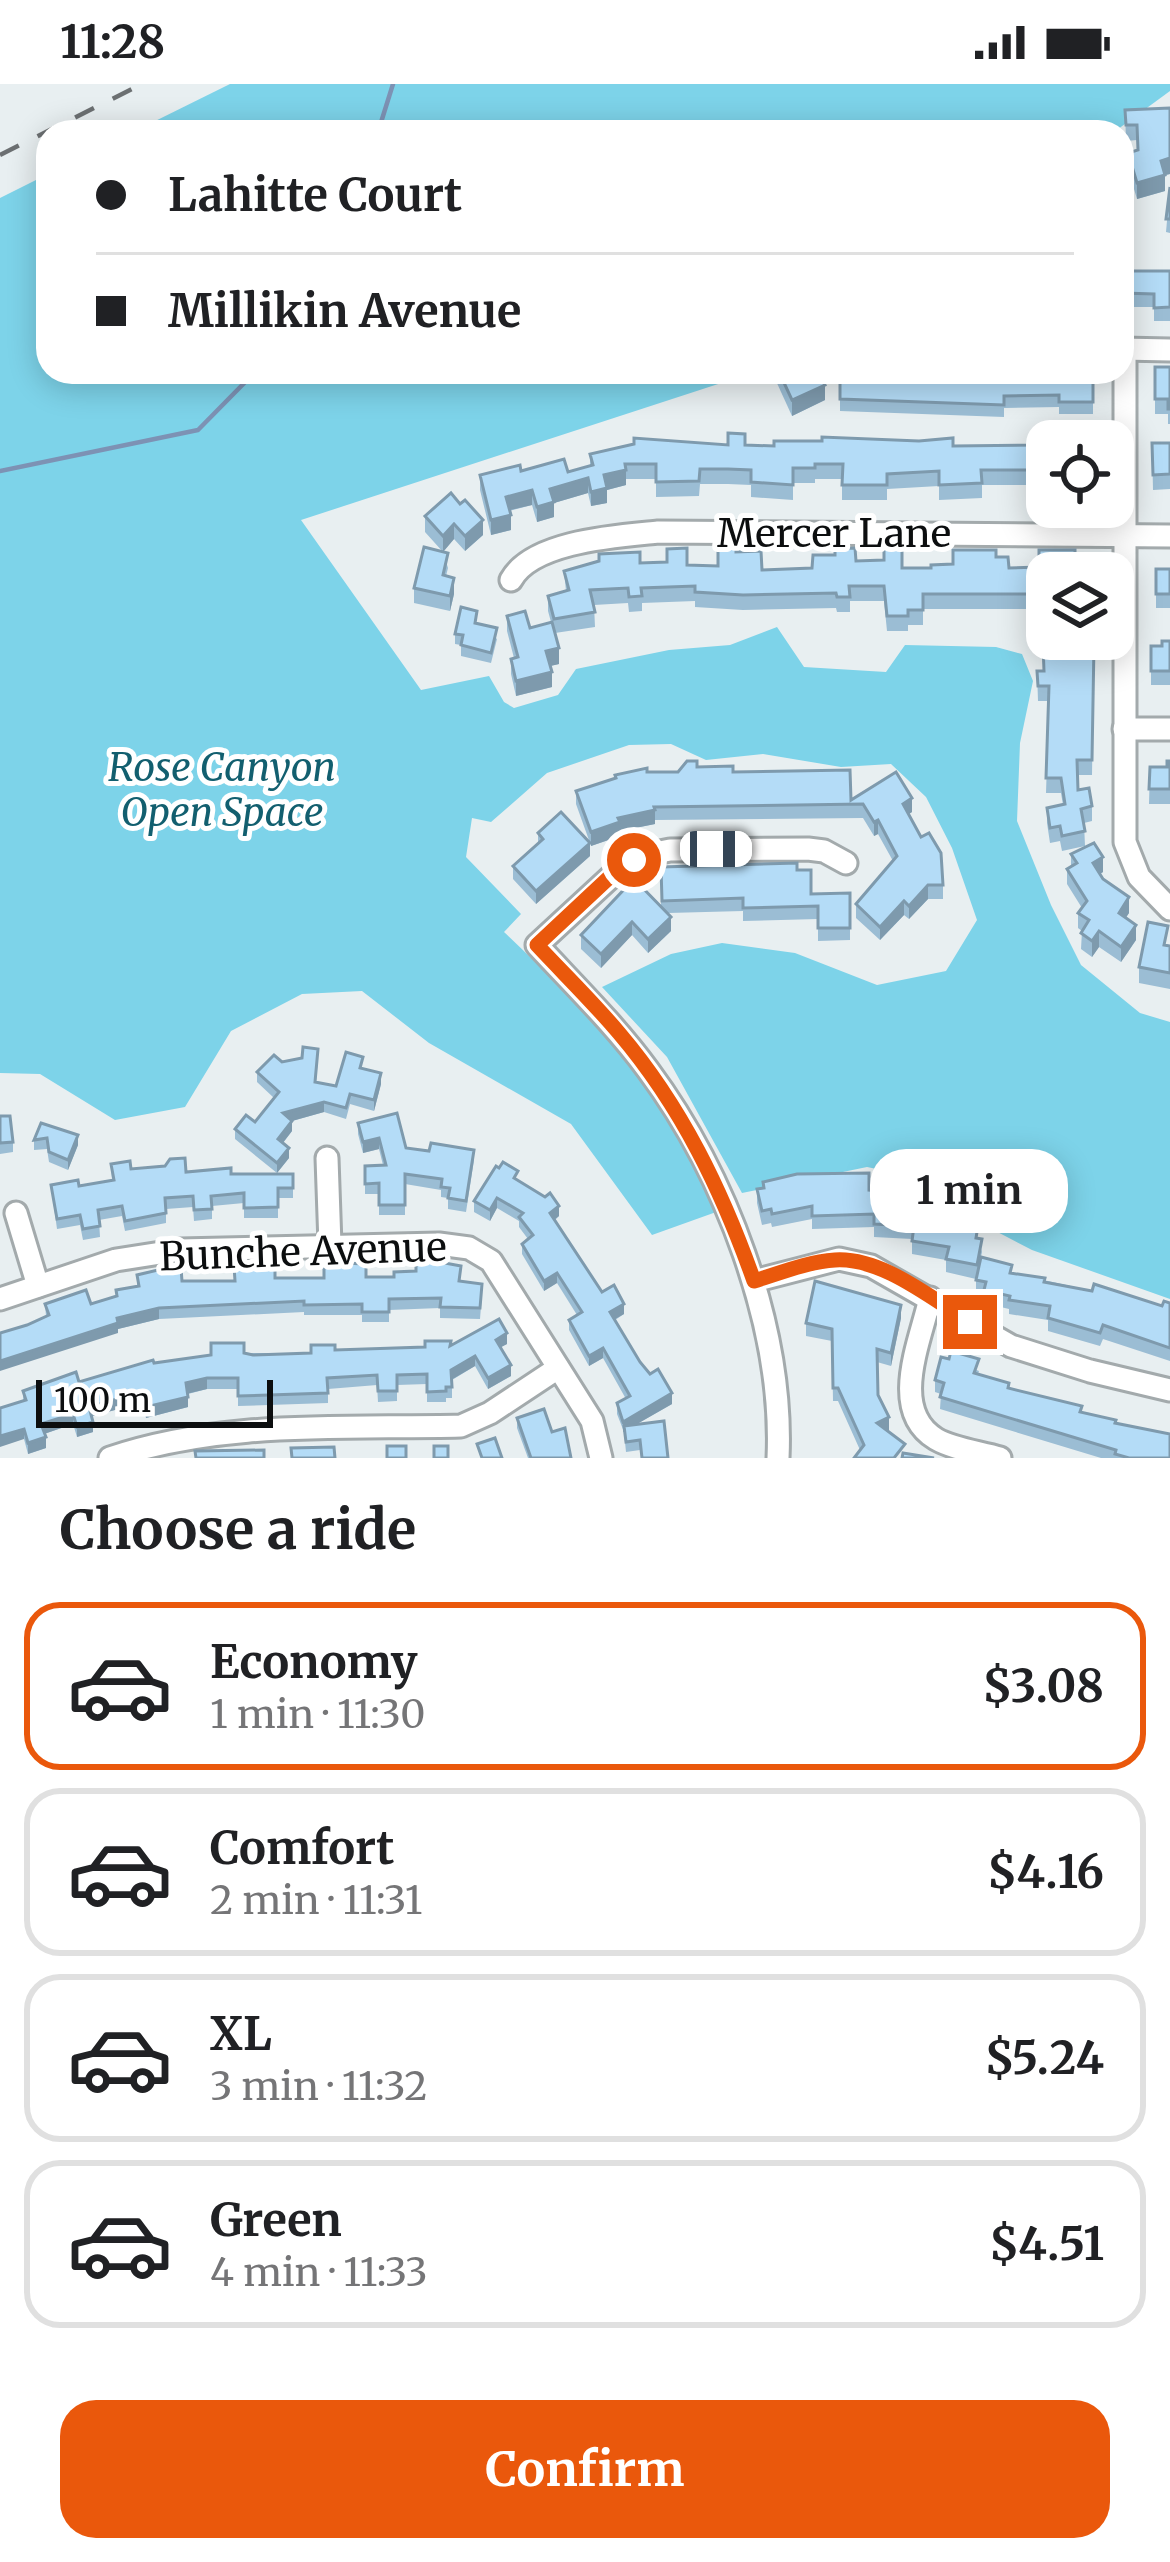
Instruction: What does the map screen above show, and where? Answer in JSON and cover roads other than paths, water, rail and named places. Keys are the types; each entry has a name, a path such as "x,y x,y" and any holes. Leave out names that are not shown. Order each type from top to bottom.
{"street":[{"path":"1134,349 1170,350"},
{"path":"1124,384 1125,842 1139,877 1170,909"},
{"name":"Mercer Lane","path":"511,580 518,567 561,548 658,532 1170,536"},
{"path":"1124,729 1170,729"},
{"path":"778,1458 773,1364 754,1281 724,1201 677,1113 618,1031 537,945 615,872 656,852 815,849 846,863"},
{"path":"327,1158 330,1245"},
{"path":"16,1213 38,1286"},
{"name":"Bunche Avenue","path":"0,1299 116,1260 179,1250 439,1244 470,1248 490,1261 558,1368"},
{"path":"754,1281 839,1259 871,1267 1010,1346 1170,1390"},
{"path":"930,1298 909,1392 915,1419 936,1439 1000,1458"},
{"path":"110,1458 160,1441 212,1432 461,1426 490,1413 558,1368 592,1421 601,1458"}],"waterway":[{"path":"382,120 393,84"},
{"path":"0,471 198,430 243,384"}],"railway":[{"path":"70,120 142,84"},
{"path":"0,155 36,137"}],"park label":[{"name":"Rose Canyon Open Space","path":"222,790"}]}
